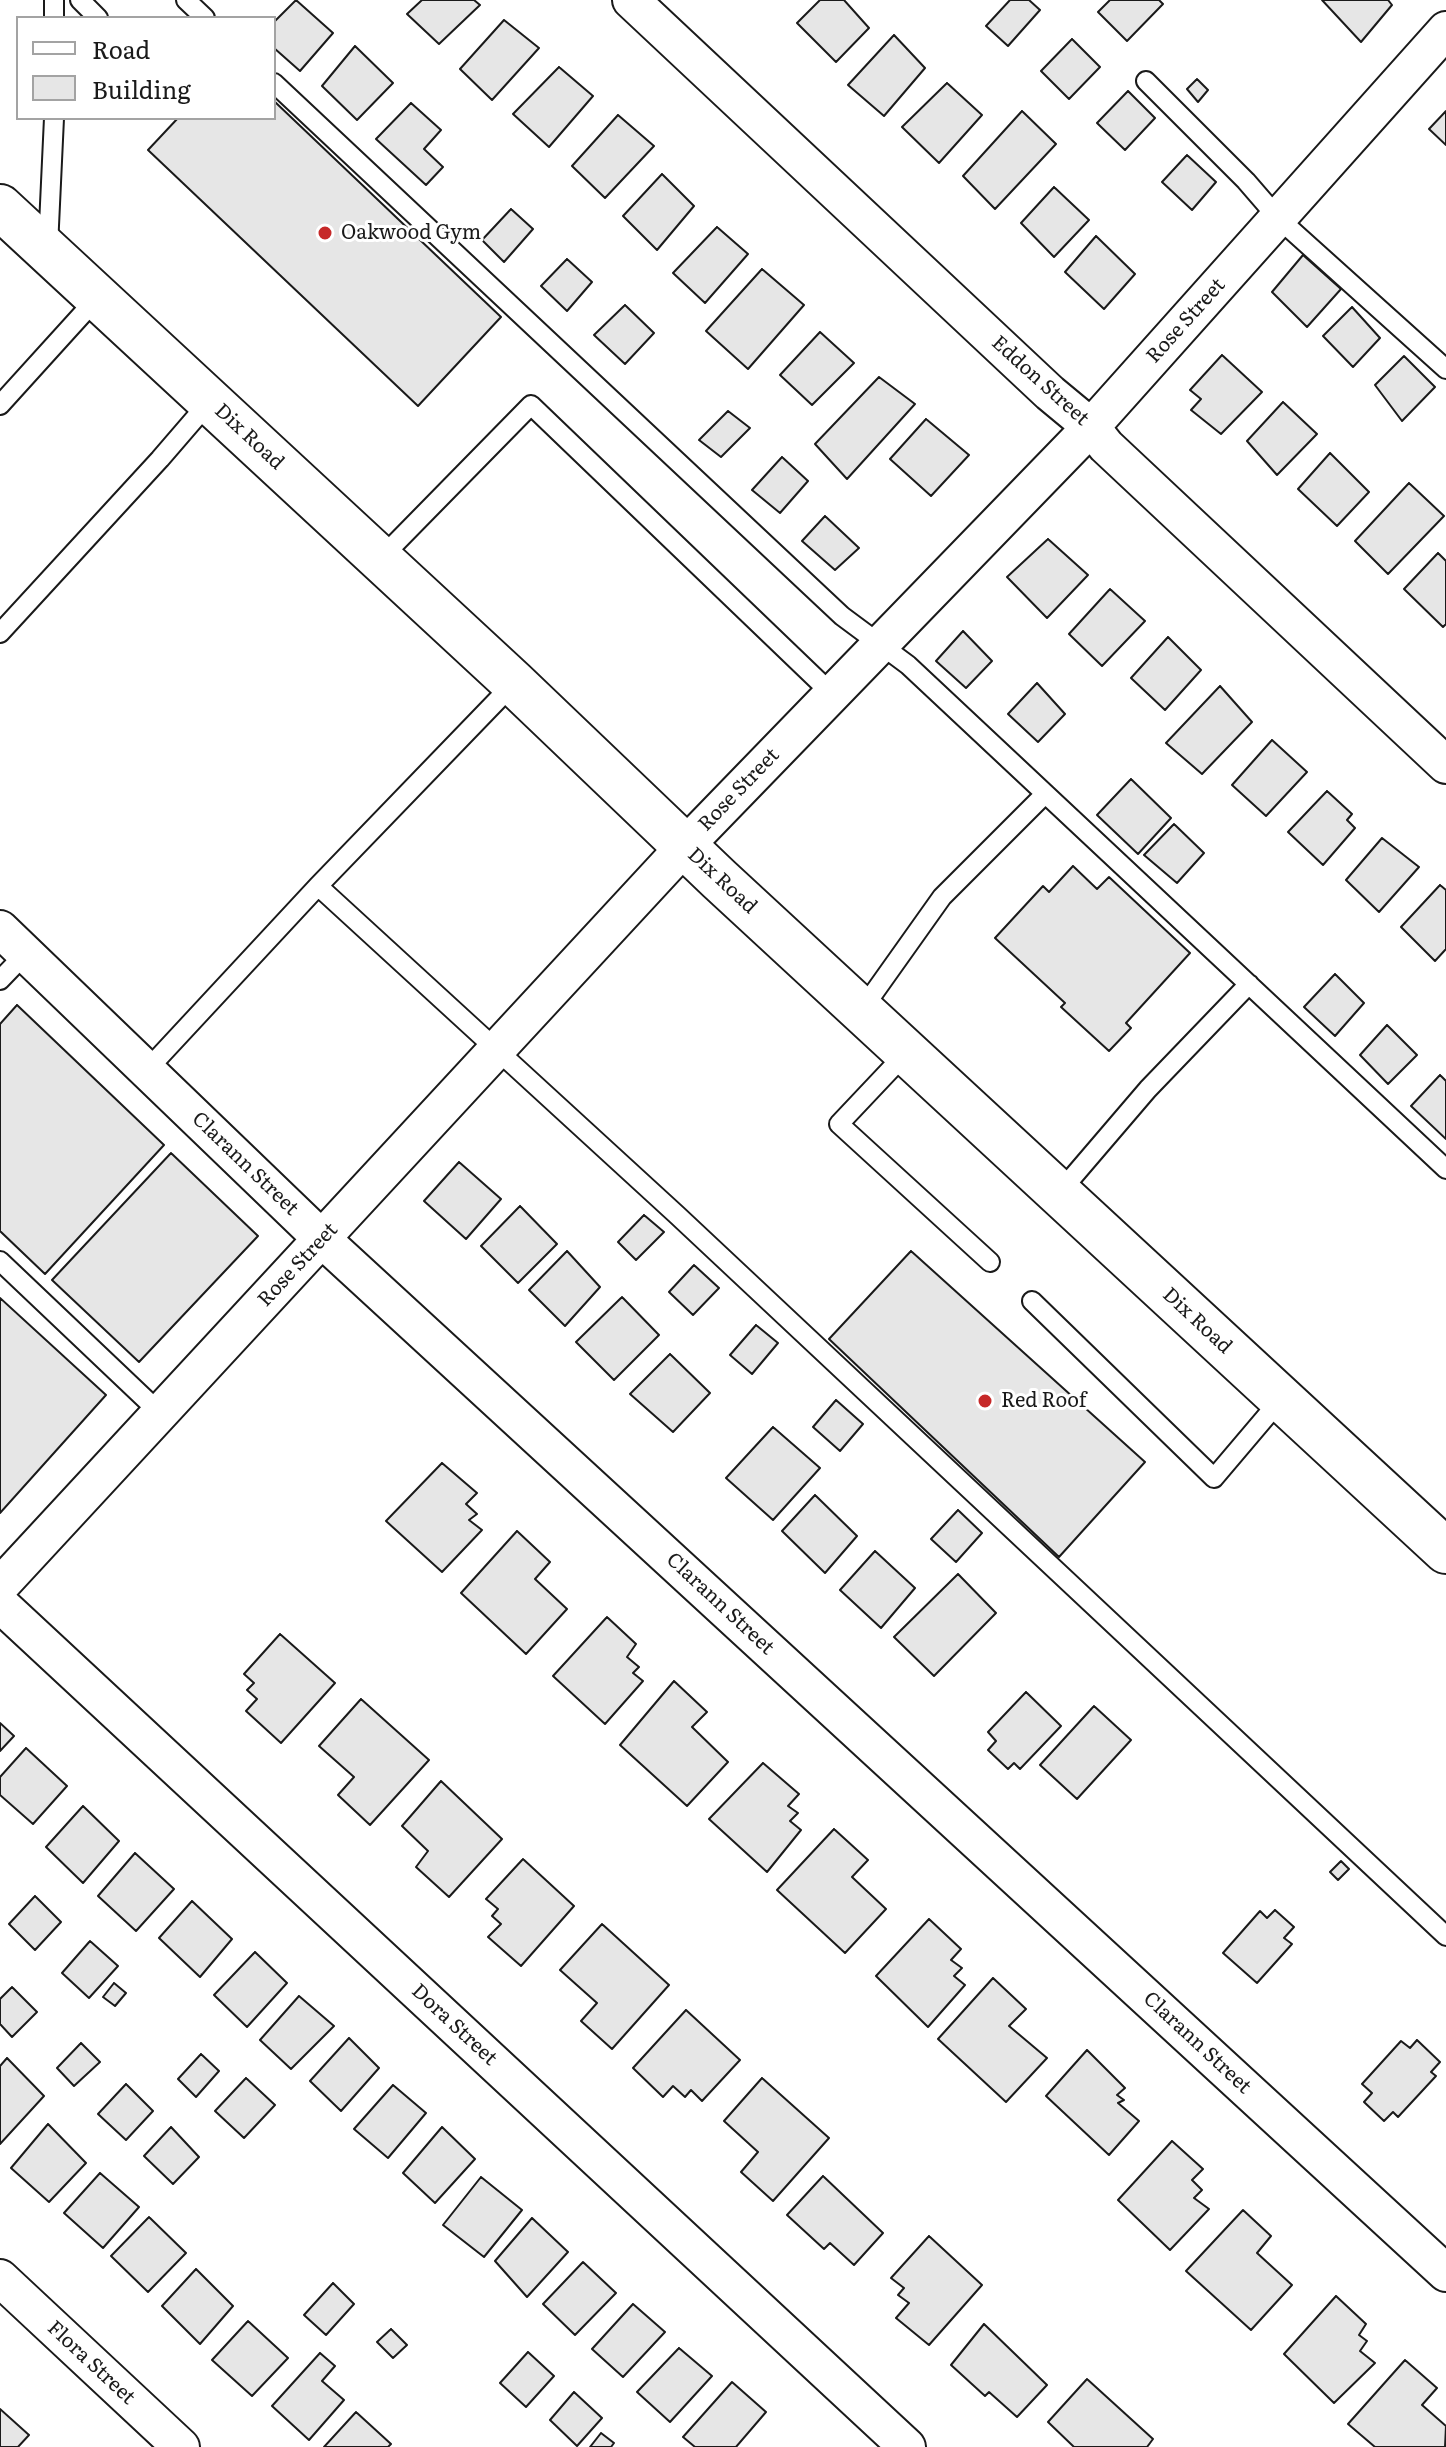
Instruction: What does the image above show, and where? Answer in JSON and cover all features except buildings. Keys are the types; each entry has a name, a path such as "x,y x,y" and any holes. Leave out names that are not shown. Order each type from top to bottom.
{"main road":[{"name":"Dix Road","path":"0,207 514,683 861,1011 1446,1551"}],"street":[{"name":"Eddon Street","path":"631,0 1050,393 1091,427 1117,457 1446,765"},
{"name":"Rose Street","path":"0,1586 685,846 1091,427 1446,30"},
{"name":"Clarann Street","path":"13,941 323,1240 1446,2273"},
{"name":"Dora Street","path":"0,1604 907,2447"},
{"name":"Flora Street","path":"0,2278 181,2447"}],"lane":[{"path":"80,0 96,16"},
{"path":"186,0 203,16"},
{"path":"1146,81 1246,181 1278,218 1446,369"},
{"path":"276,85 842,616 882,644 1446,1169"},
{"path":"48,254 54,120"},
{"path":"0,405 97,298"},
{"path":"0,633 210,401"},
{"path":"380,559 531,405 832,694"},
{"path":"147,1070 318,886 514,683"},
{"path":"861,1011 942,897 1045,794"},
{"path":"318,886 688,1226 1446,1936"},
{"path":"0,980 13,941"},
{"path":"1059,1193 1148,1089 1249,984"},
{"path":"907,1052 839,1124 990,1262"},
{"path":"0,1261 160,1413"},
{"path":"1032,1301 1214,1478 1281,1399"}],"place":[{"name":"Oakwood Gym","path":"325,233"},
{"name":"Red Roof","path":"985,1401"}]}
